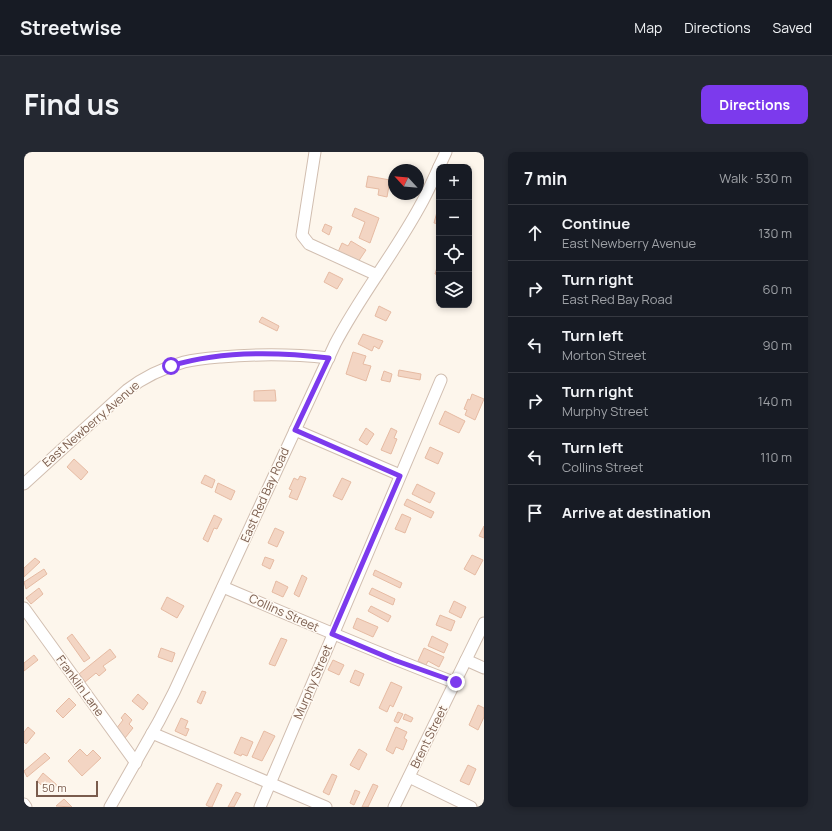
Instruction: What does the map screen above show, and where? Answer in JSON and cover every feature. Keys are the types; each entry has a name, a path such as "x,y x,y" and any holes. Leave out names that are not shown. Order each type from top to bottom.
{"street":[{"path":"315,152 302,235 309,244 377,275"},
{"name":"East Red Bay Road","path":"440,164 446,152"},
{"name":"East Red Bay Road","path":"110,807 136,763 174,692 295,430 346,324 421,206 436,174"},
{"name":"East Newberry Avenue","path":"24,484 127,390 139,381 159,371 198,359 237,356 308,356 329,358"},
{"name":"Murphy Street","path":"260,807 332,634 441,380"},
{"path":"295,430 400,476"},
{"name":"Collins Street","path":"224,586 394,660 456,682"},
{"name":"Franklin Lane","path":"24,608 136,763"},
{"name":"Brent Street","path":"394,807 484,623"},
{"path":"466,660 484,668"},
{"path":"152,733 326,807"},
{"path":"409,776 471,807"}],"building":[{"path":"368,176 388,180 387,197 378,195 379,189 366,187"},
{"path":"355,208 379,218 370,243 359,238 365,222 352,216"},
{"path":"325,224 332,227 329,235 322,231"},
{"path":"351,241 366,250 358,262 338,252 342,243 348,246"},
{"path":"329,272 343,279 337,289 324,282"},
{"path":"379,306 391,312 386,321 375,316"},
{"path":"262,317 279,326 277,331 259,322"},
{"path":"363,334 383,341 379,349 374,346 372,351 358,344"},
{"path":"353,352 366,356 363,364 371,366 366,381 346,374"},
{"path":"399,370 421,374 420,380 398,376"},
{"path":"384,371 392,374 390,382 381,380"},
{"path":"275,390 276,401 254,401 254,391"},
{"path":"472,394 484,399 475,420 465,415 467,410 464,409"},
{"path":"445,411 465,421 459,433 439,424"},
{"path":"366,428 374,434 367,445 359,440"},
{"path":"391,428 397,431 394,438 397,439 391,454 381,450"},
{"path":"430,447 443,453 438,464 425,458"},
{"path":"74,459 88,472 81,480 67,467"},
{"path":"205,475 215,480 212,488 201,483"},
{"path":"300,476 306,478 297,500 289,497 292,490 289,489 294,478 298,480"},
{"path":"342,478 351,482 342,500 333,496"},
{"path":"218,483 235,491 231,500 215,492"},
{"path":"417,484 435,493 430,503 412,494"},
{"path":"407,499 434,512 431,518 404,505"},
{"path":"402,514 411,518 405,533 395,529"},
{"path":"214,515 222,519 217,529 214,528 208,542 203,539"},
{"path":"484,526 484,538 479,536"},
{"path":"275,528 284,532 277,547 268,543"},
{"path":"472,555 483,560 475,575 464,569"},
{"path":"265,557 274,560 270,569 262,565"},
{"path":"35,558 40,562 24,577 24,568"},
{"path":"44,569 47,574 26,589 24,582"},
{"path":"375,570 402,583 400,588 373,575"},
{"path":"302,575 307,578 299,597 294,594"},
{"path":"276,581 288,587 283,597 272,592"},
{"path":"39,588 43,594 31,604 26,598"},
{"path":"372,588 395,599 393,605 369,594"},
{"path":"167,597 184,606 177,618 161,609"},
{"path":"454,601 466,607 461,618 449,612"},
{"path":"371,606 391,616 388,622 368,611"},
{"path":"440,615 455,621 451,631 436,625"},
{"path":"357,618 378,627 373,637 353,628"},
{"path":"72,634 90,658 84,662 67,638"},
{"path":"432,636 448,644 444,653 428,646"},
{"path":"281,638 287,640 275,666 269,664"},
{"path":"161,648 175,653 172,662 158,657"},
{"path":"424,648 444,657 439,667 428,661 426,665 418,661"},
{"path":"110,649 116,657 103,666 106,670 99,676 96,673 85,682 79,674"},
{"path":"34,655 38,660 24,671 24,663"},
{"path":"333,660 344,665 339,675 328,670"},
{"path":"355,670 364,674 359,686 350,682"},
{"path":"391,682 402,687 393,707 390,705 387,712 379,708"},
{"path":"202,691 206,692 201,704 197,702"},
{"path":"138,694 148,703 143,710 132,701"},
{"path":"69,698 76,705 63,718 56,711"},
{"path":"478,705 484,708 484,717 478,730 469,725"},
{"path":"398,712 403,714 398,723 394,721"},
{"path":"125,713 132,720 129,724 133,728 125,738 116,729 123,720 121,718"},
{"path":"405,714 413,718 411,722 403,719"},
{"path":"181,718 188,721 185,728 189,729 186,736 175,731"},
{"path":"28,727 35,733 26,744 24,742 24,732"},
{"path":"396,727 407,732 404,738 407,740 403,750 396,747 393,754 386,750"},
{"path":"264,731 275,736 262,761 252,757"},
{"path":"241,737 253,742 247,756 242,754 241,756 234,753"},
{"path":"80,749 87,756 93,750 101,758 82,776 68,761"},
{"path":"359,749 367,754 359,770 350,765"},
{"path":"45,753 50,758 27,777 24,771"},
{"path":"468,765 476,769 469,785 460,781"},
{"path":"43,773 57,785 50,793 37,781"},
{"path":"332,774 337,776 329,795 323,792"},
{"path":"217,783 222,785 212,807 210,807 206,805"},
{"path":"373,784 378,786 368,807 362,807"},
{"path":"355,790 360,792 354,805 350,803"},
{"path":"236,792 241,794 234,807 228,807"},
{"path":"64,799 72,807 56,806"}],"route":[{"path":"171,366 198,359 237,356 262,355 329,358 295,430 400,476 332,634 394,660 456,682"}]}
